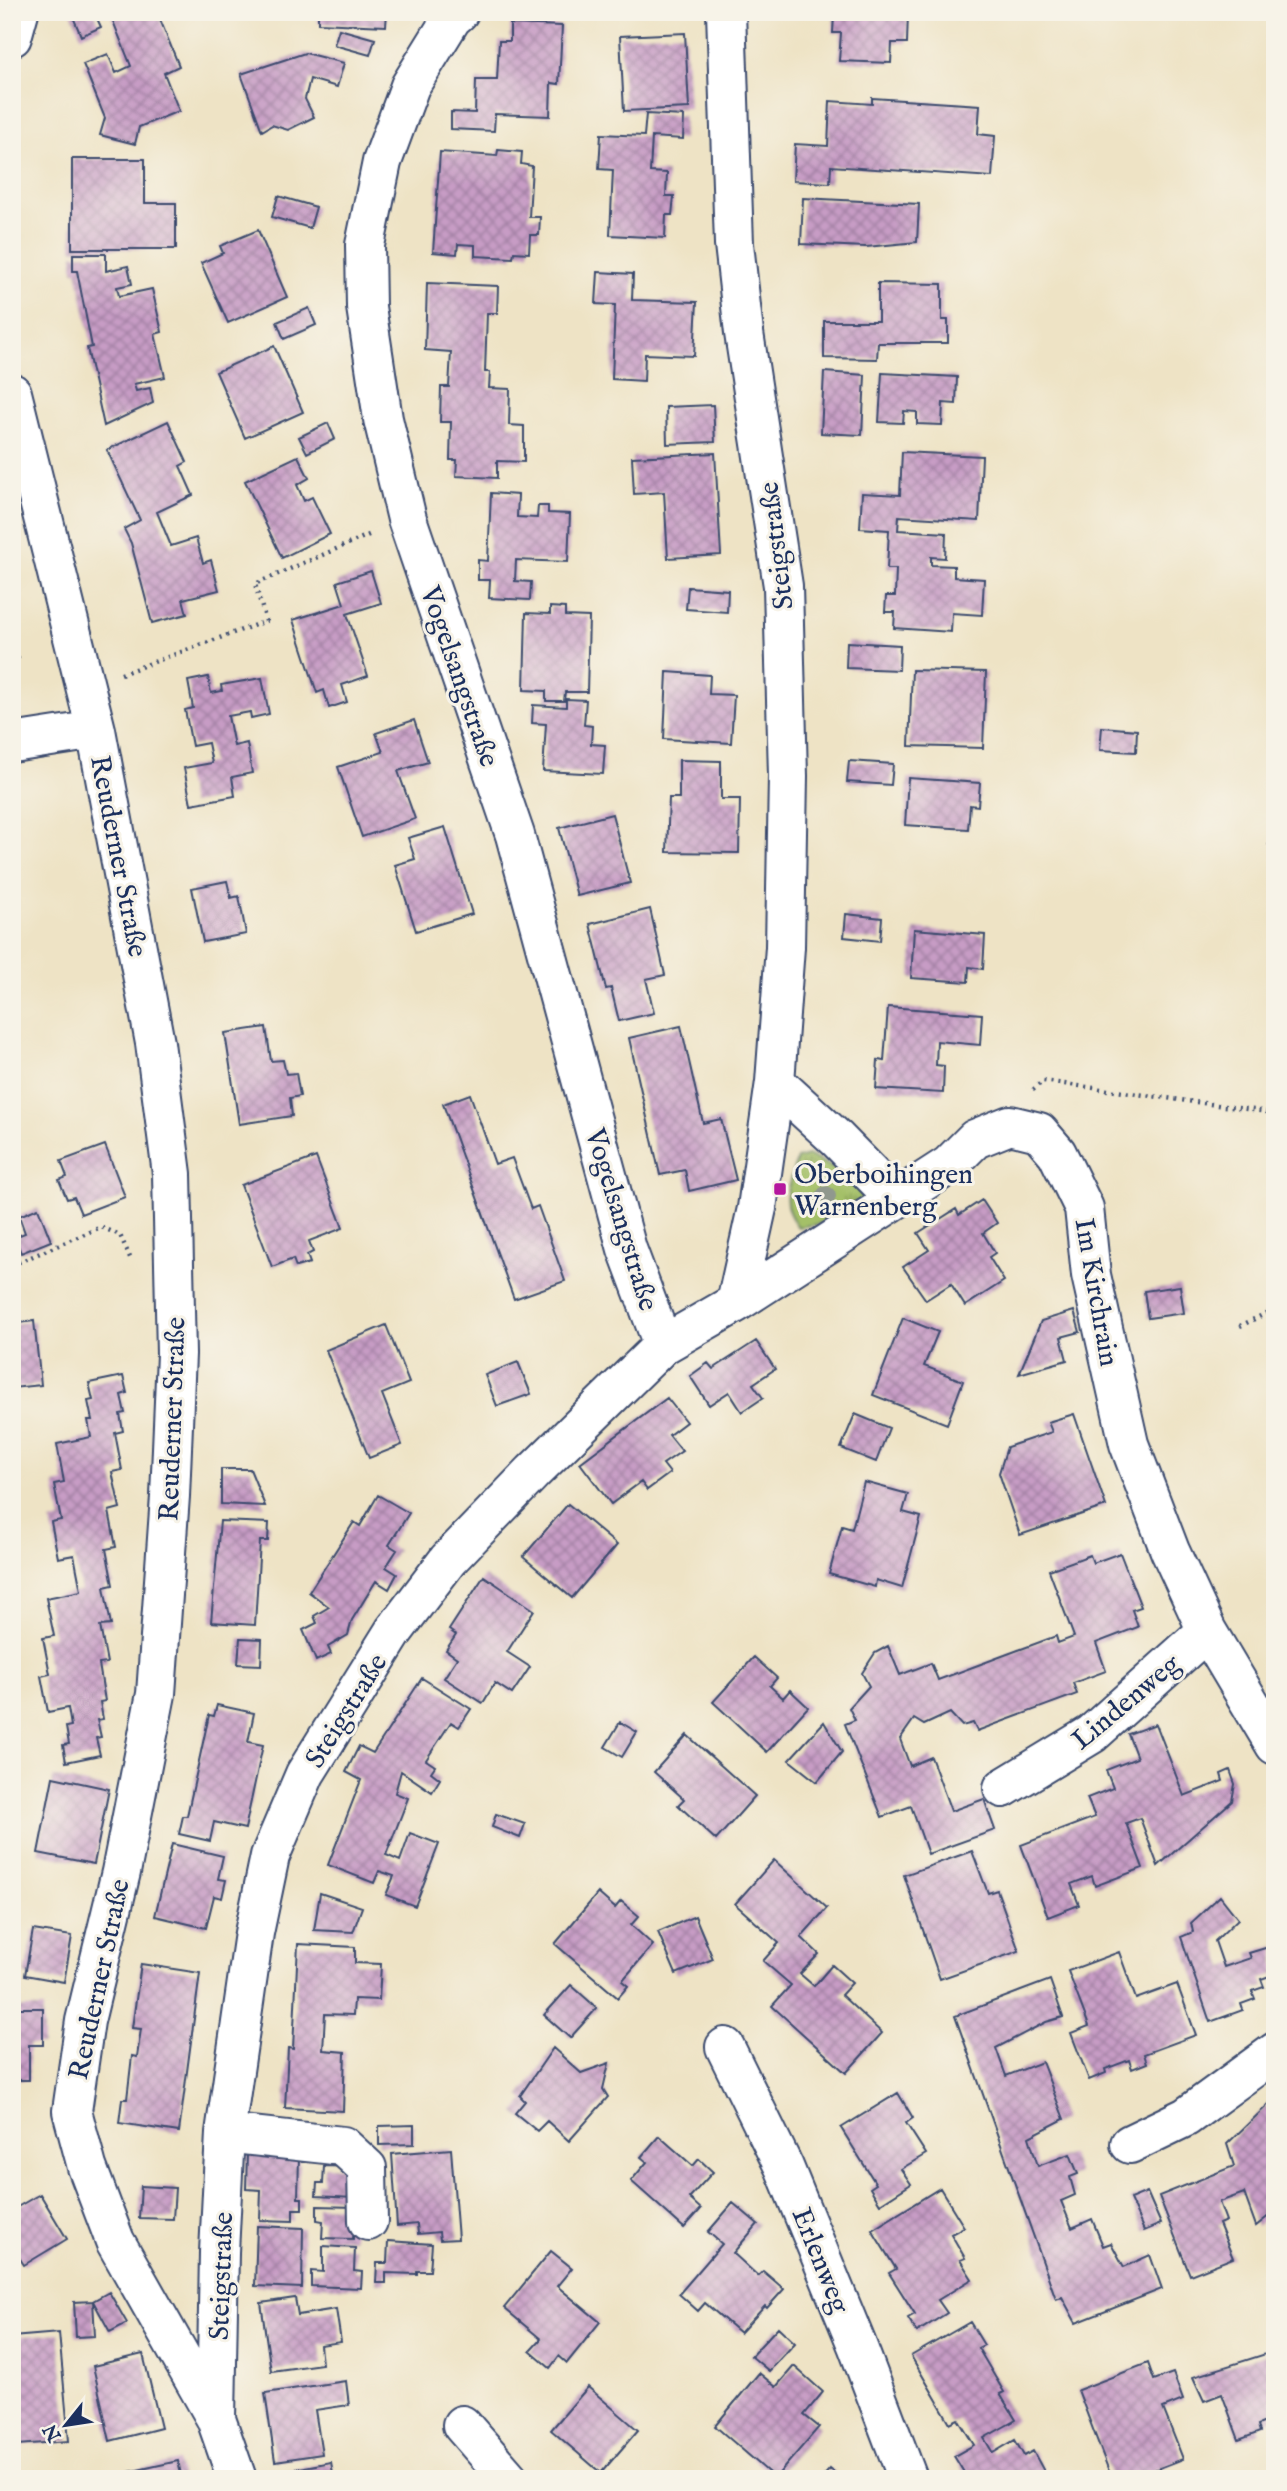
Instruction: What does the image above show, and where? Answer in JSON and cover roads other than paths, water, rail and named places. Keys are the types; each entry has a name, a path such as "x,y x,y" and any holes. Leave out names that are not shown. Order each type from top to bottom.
{"street":[{"path":"12,37 19,12"},
{"name":"Vogelsangstraße","path":"459,12 452,18 410,86 382,163 365,245 366,307 383,419 407,519 515,835 627,1249 663,1345"},
{"name":"Steigstraße","path":"237,2479 216,2419 219,2252 225,2133 254,1933 270,1856 305,1774 346,1704 394,1631 448,1560 533,1472 663,1345 736,1303 757,1208 775,1082 785,947 788,789 783,586 744,333 734,244 726,12"},
{"name":"Reuderner Straße","path":"12,393 96,730 155,1043 172,1174 176,1354 170,1496 156,1694 121,1872 85,2021 72,2112 87,2167 115,2241 216,2419"},
{"path":"12,743 96,730"},
{"path":"736,1303 895,1198 837,1139 775,1082"},
{"name":"Im Kirchrain","path":"895,1198 949,1165 975,1139 1010,1125 1039,1132 1057,1153 1084,1208 1091,1275 1129,1444 1170,1551 1207,1631 1275,1745"},
{"name":"Lindenweg","path":"1003,1788 1092,1734 1207,1631"},
{"name":"Erlenweg","path":"725,2047 783,2167 857,2345 908,2479"},
{"path":"1130,2144 1186,2116 1275,2052"},
{"path":"225,2133 343,2146 367,2168 368,2221"},
{"path":"462,2425 509,2479"}],"place":[{"name":"Oberboihingen Warnenberg","path":"780,1189"}]}
